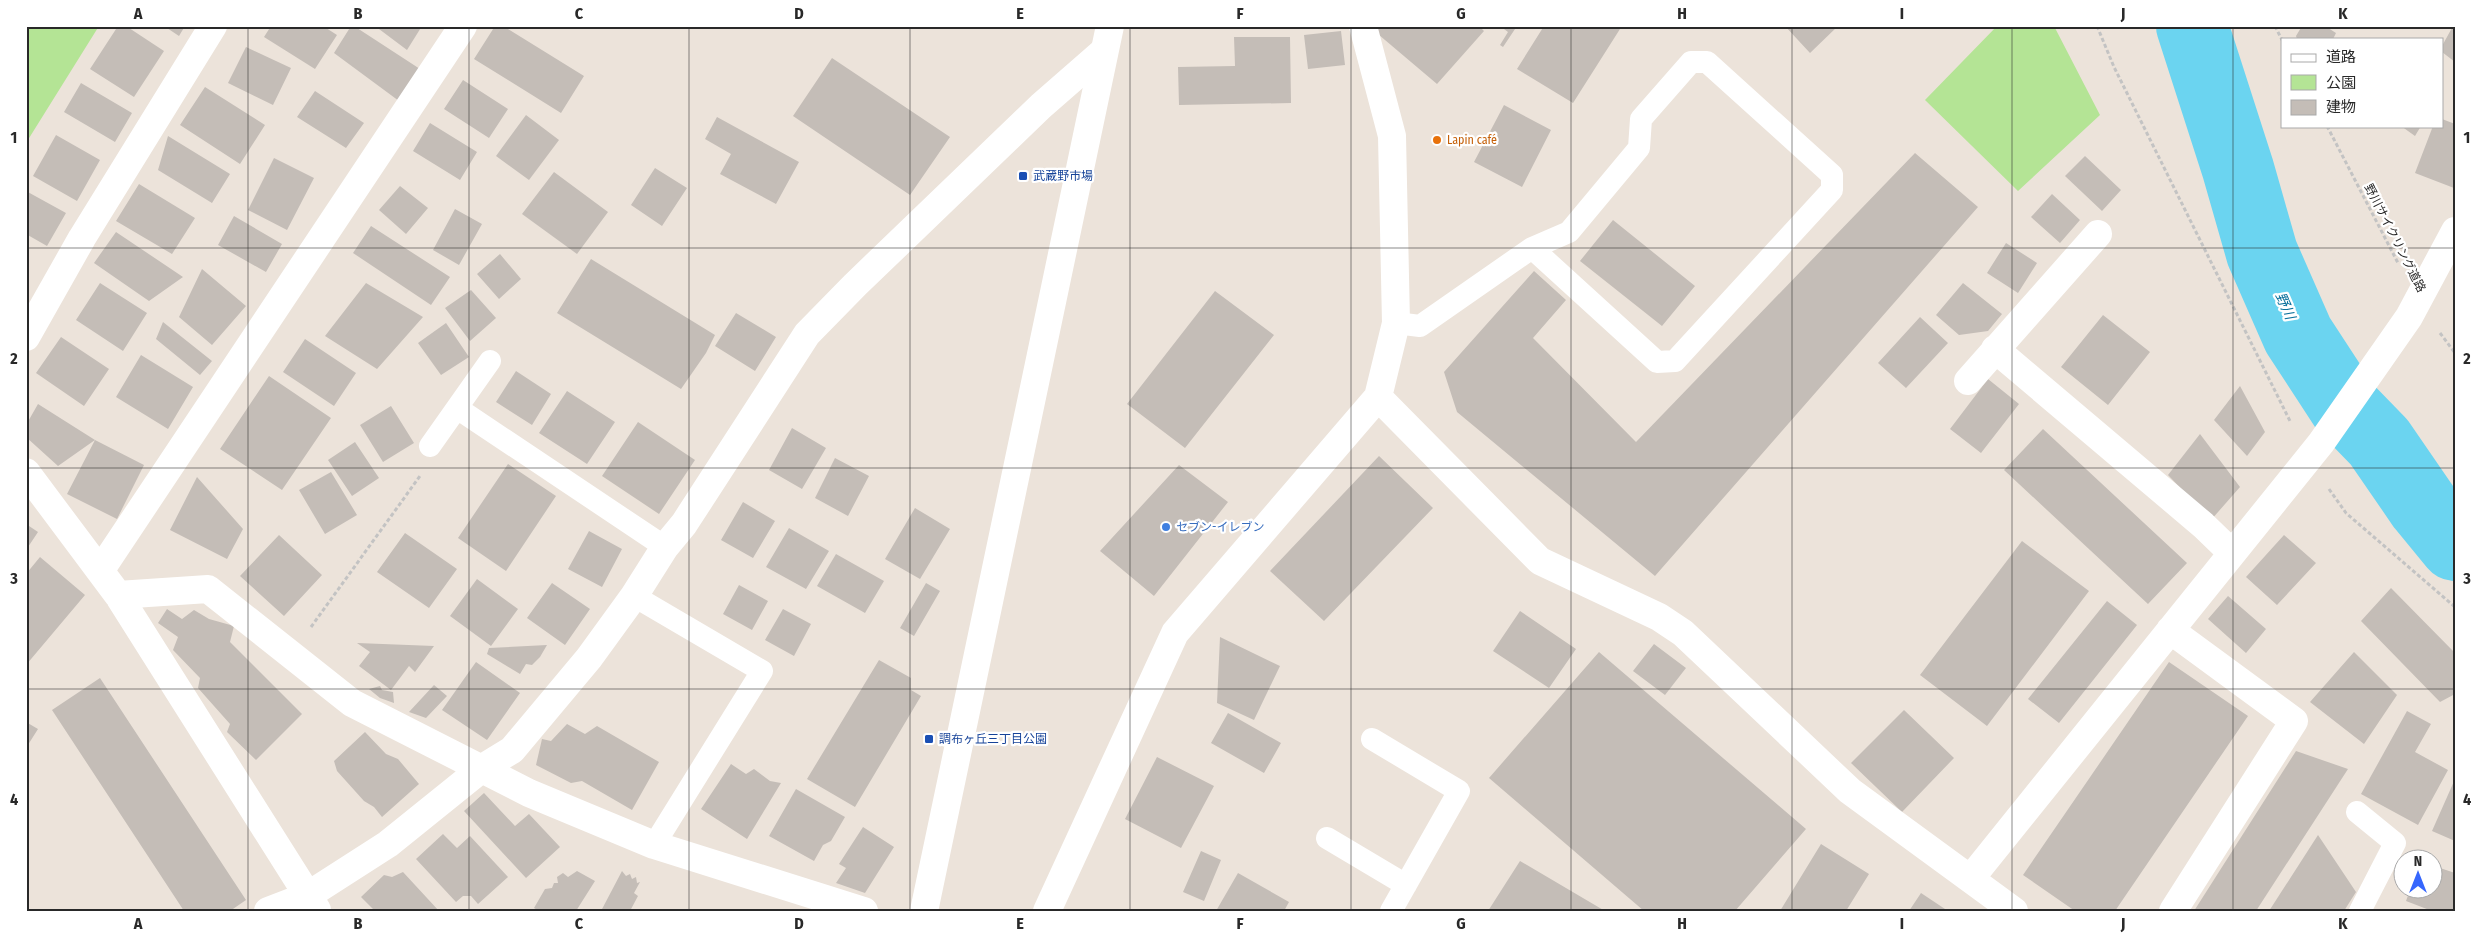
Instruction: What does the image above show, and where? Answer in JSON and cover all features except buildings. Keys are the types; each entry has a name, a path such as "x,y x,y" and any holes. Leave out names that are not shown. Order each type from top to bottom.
{"street":[{"path":"26,337 82,238 213,26"},
{"path":"100,571 463,26"},
{"path":"1047,911 1176,634 1378,397 1396,323 1392,136 1363,26"},
{"path":"268,911 312,903 481,768 512,750 589,658 634,596 665,547 684,524 807,334 1107,39"},
{"path":"924,911 1107,39"},
{"path":"1971,878 2315,451 2449,259 2455,231"},
{"path":"1968,382 2098,234"},
{"path":"1995,349 2196,519 2232,553"},
{"path":"1378,397 1540,561 1659,618 1683,634 1850,790 2014,911"},
{"path":"26,472 118,595 312,903"},
{"path":"118,595 208,589 352,703 529,793 654,845 864,911"},
{"path":"2170,630 2294,721 2173,911"}],"lane":[{"path":"1396,323 1420,326 1532,248 1569,232 1639,148 1641,119 1692,62 1707,62 1832,175 1832,190 1675,361 1657,362 1532,248"},
{"path":"430,446 490,362"},
{"path":"457,408 665,547"},
{"path":"634,596 762,671 654,845"},
{"path":"1372,739 1459,791 1391,911"},
{"path":"2357,812 2395,843 2360,911"},
{"path":"1327,838 1406,885"}],"path":[{"path":"2097,26 2114,67 2346,513 2455,606"},
{"path":"2275,26 2281,38"},
{"name":"野川サイクリング道路","path":"2328,128 2413,309 2455,353"},
{"path":"292,654 429,463 430,446"}],"green space":[{"path":"26,26 99,26 26,143"},
{"path":"1997,26 2054,26 2100,115 2018,191 1925,100"}],"waterway":[{"name":"野川","path":"2192,26 2238,169 2262,253 2298,335 2345,407 2379,442 2423,506 2455,545"}],"place":[{"name":"Lapin café","path":"1437,140"},
{"name":"武蔵野市場","path":"1023,176"},
{"name":"セブン-イレブン","path":"1166,527"},
{"name":"調布ヶ丘三丁目公園","path":"929,739"}]}
